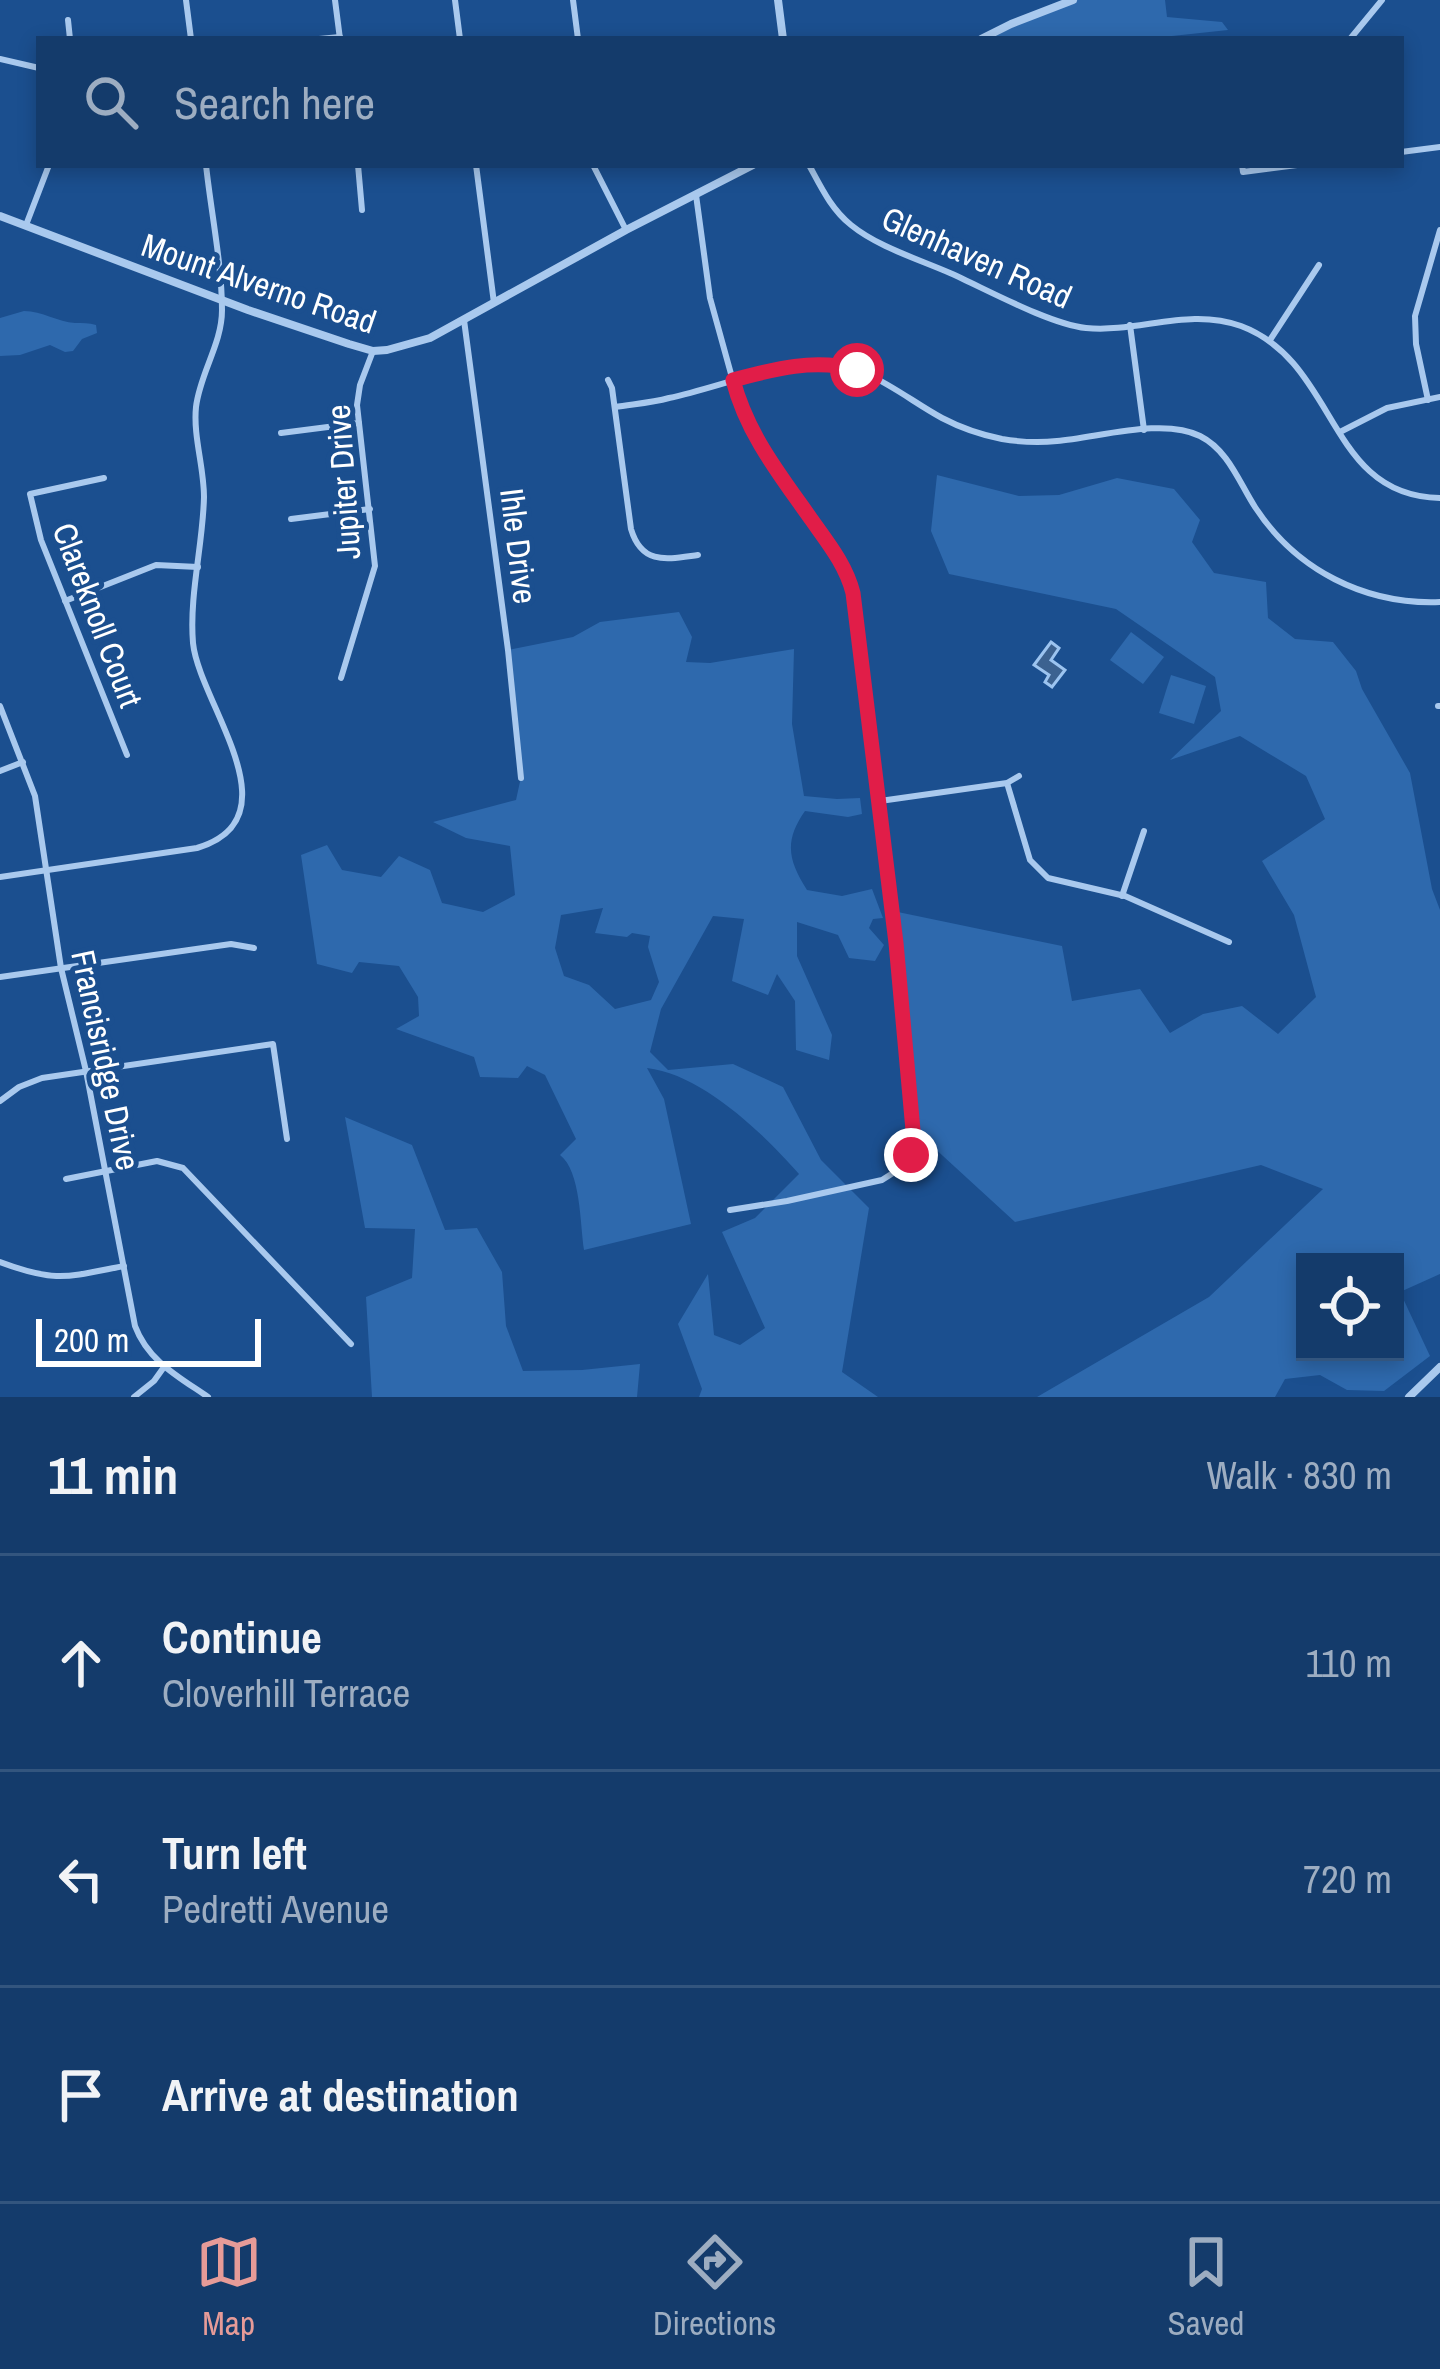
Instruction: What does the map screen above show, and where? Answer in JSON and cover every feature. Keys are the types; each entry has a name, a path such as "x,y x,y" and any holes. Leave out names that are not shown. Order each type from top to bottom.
{"street":[{"path":"186,0 191,36"},
{"path":"335,0 340,36"},
{"path":"455,0 460,36"},
{"path":"573,0 578,36"},
{"path":"778,0 783,36"},
{"path":"988,36 1073,0"},
{"path":"1352,36 1382,0"},
{"path":"68,20 70,36"},
{"path":"0,59 36,67"},
{"path":"1404,152 1440,147"},
{"path":"26,225 48,168"},
{"path":"0,877 197,848 216,840 237,818 244,791 241,771 195,655 193,628 204,500 196,408 221,323 206,168"},
{"path":"358,168 362,210"},
{"path":"476,168 494,303"},
{"path":"595,168 626,230"},
{"name":"Mount Alverno Road","path":"0,216 221,300 373,351 414,344 464,320 747,168"},
{"name":"Glenhaven Road","path":"811,168 835,210 867,236 1061,322 1089,328 1205,318 1239,325 1270,340 1308,379 1363,467 1410,495 1440,499"},
{"path":"1242,168 1243,172 1274,168"},
{"path":"696,195 710,298 741,410 850,582 880,801 914,1141 911,1155 898,1172 882,1180 730,1210"},
{"path":"1428,400 1415,316 1440,230"},
{"path":"1270,340 1319,265"},
{"name":"Ihle Drive","path":"464,320 521,778"},
{"path":"1130,325 1144,430"},
{"name":"Jupiter Drive","path":"341,679 374,576 358,395 373,351"},
{"path":"615,407 777,369 830,364 869,375 946,420 999,438 1055,441 1185,430 1212,443 1266,523 1292,551 1323,573 1373,595 1440,602"},
{"path":"608,380 636,542 660,559 698,555"},
{"path":"1340,432 1375,413 1440,397"},
{"path":"281,433 359,423"},
{"name":"Clareknoll Court","path":"104,478 30,494 40,540 127,755"},
{"path":"291,519 370,509"},
{"path":"65,601 156,565 198,567"},
{"name":"Francisridge Drive","path":"0,706 35,796 61,968 139,1337 164,1367 208,1397"},
{"path":"0,771 23,762"},
{"path":"880,801 1007,783 1019,776"},
{"path":"1007,783 1030,860 1048,878 1122,896 1229,942"},
{"path":"1122,896 1144,831"},
{"path":"0,977 231,944 254,948"},
{"path":"0,1101 28,1082 273,1044 287,1138"},
{"path":"66,1179 157,1161 183,1168 351,1344"},
{"path":"0,1262 52,1278 124,1266"},
{"path":"1408,1397 1440,1366"},
{"path":"134,1397 164,1367"}],"shaded area":[{"path":"1073,0 1165,0 1167,17 1222,22 1228,30 1172,36 989,36"},
{"path":"24,311 96,325 97,333 82,339 73,351 50,345 0,356 0,318"},
{"path":"937,475 1019,496 1059,495 1117,478 1174,489 1200,520 1192,542 1214,573 1266,582 1268,618 1295,639 1333,642 1356,671 1410,773 1440,910 1440,1274 1404,1290 1404,1253 1296,1253 1296,1361 1404,1361 1404,1301 1430,1356 1384,1391 1347,1390 1320,1375 1285,1379 1275,1397 1037,1397 1209,1297 1323,1189 1261,1165 1015,1222 931,1145 911,1120 893,911 1062,946 1072,1001 1140,989 1170,1033 1203,1014 1242,1006 1278,1034 1316,997 1294,915 1262,861 1325,819 1306,776 1240,736 1170,760 1221,711 1215,677 1116,609 949,574 931,531"},
{"path":"679,612 692,637 686,662 710,663 794,649 792,724 804,796 860,798 862,814 848,817 805,811 791,841 792,860 807,890 842,896 872,889 883,918 873,919 869,928 884,945 875,961 849,958 838,935 797,922 797,956 832,1035 829,1060 796,1050 795,1001 777,974 768,995 732,981 744,919 713,916 661,1009 650,1052 668,1070 733,1064 783,1087 821,1160 869,1208 842,1372 878,1397 699,1397 702,1389 678,1324 708,1274 714,1335 740,1345 765,1328 722,1232 755,1218 799,1174 730,1108 689,1081 647,1068 664,1099 691,1224 584,1250 576,1185 560,1155 576,1139 545,1075 527,1066 518,1078 480,1077 474,1057 396,1029 419,1016 418,997 399,966 359,962 352,973 317,964 301,855 327,845 342,870 381,877 399,856 430,870 442,903 483,912 515,895 510,846 466,838 433,822 516,800 521,777 508,650 573,637 600,622","holes":["603,908 595,933 650,936 648,947 659,982 651,1000 615,1009 589,985 564,976 555,948 561,915"]},
{"path":"1131,632 1164,657 1143,684 1110,660"},
{"path":"1051,642 1059,648 1051,660 1065,670 1052,687 1045,682 1049,675 1034,665"},
{"path":"1171,675 1206,686 1194,724 1159,713"},
{"path":"345,1117 412,1145 445,1230 477,1228 502,1272 506,1326 523,1371 640,1364 637,1397 372,1397 366,1297 412,1278 415,1229 365,1228"}],"route":[{"path":"857,370 816,364 733,380 753,434 840,560 853,593 896,943 914,1141 911,1155"}]}
